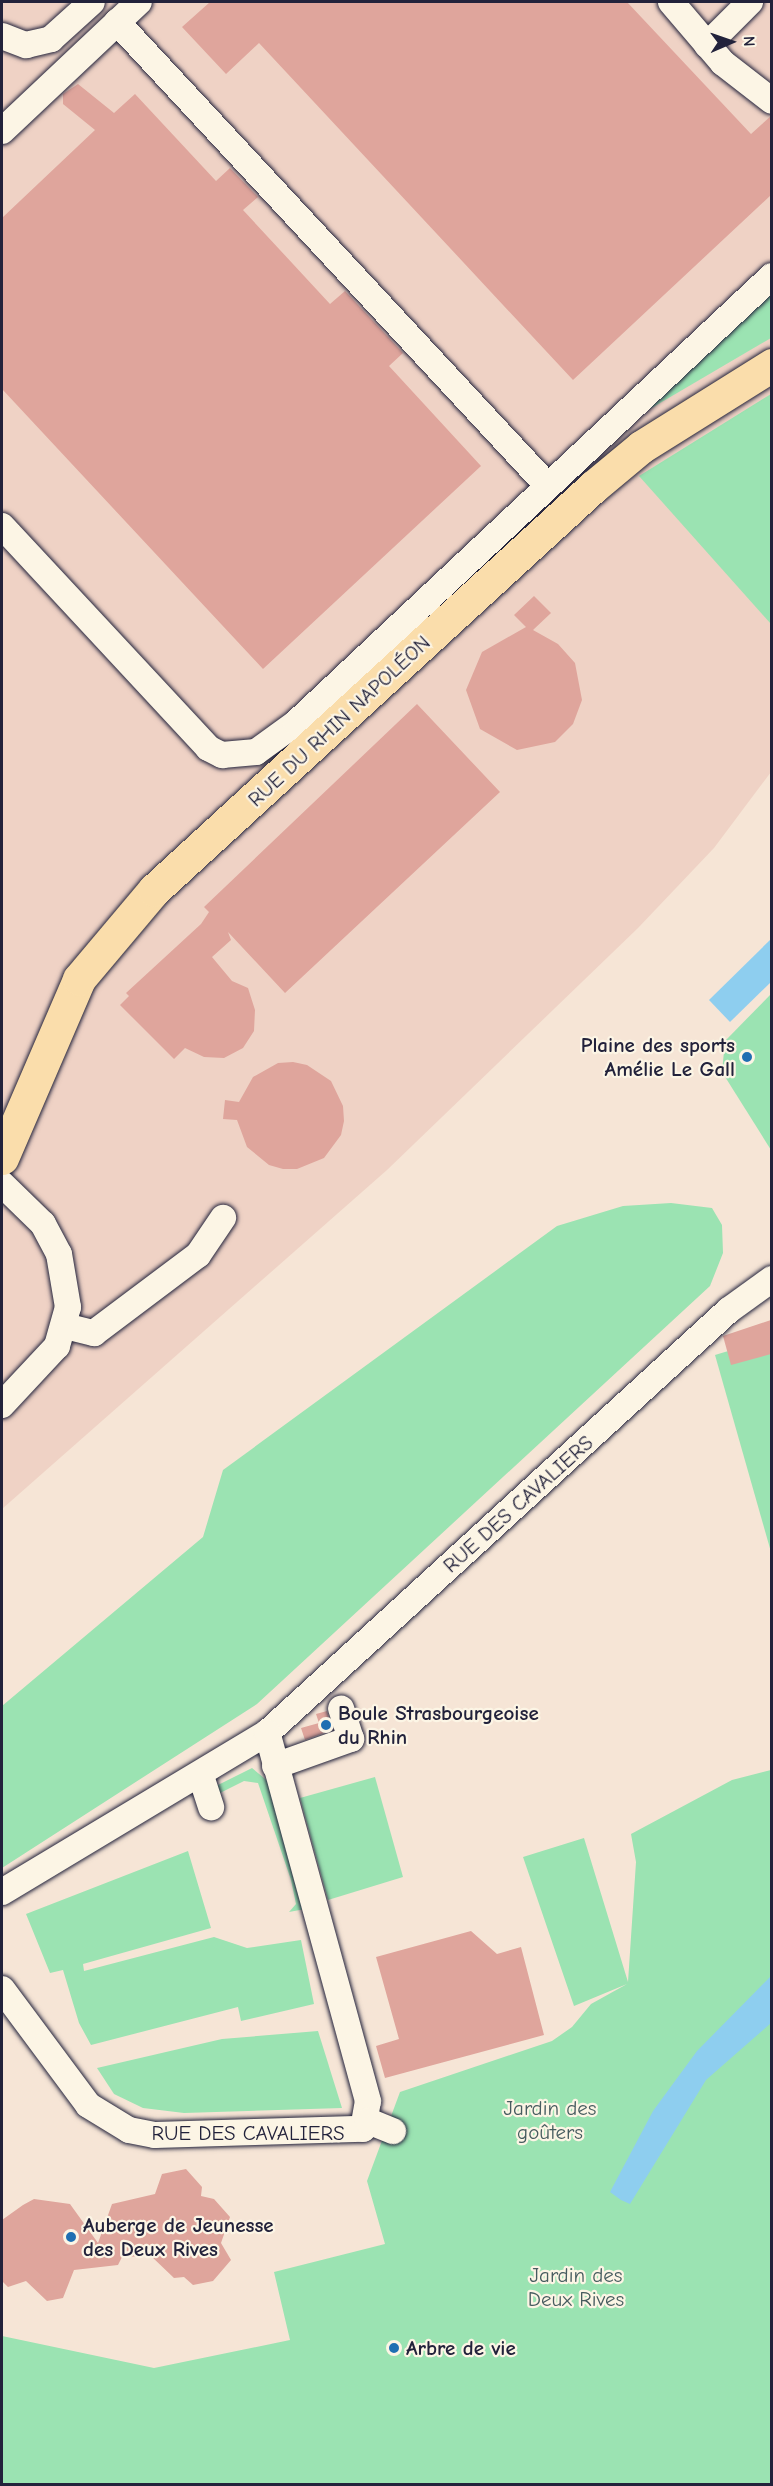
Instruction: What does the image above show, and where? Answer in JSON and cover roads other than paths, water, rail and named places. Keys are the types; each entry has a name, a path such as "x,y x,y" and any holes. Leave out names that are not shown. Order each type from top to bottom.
{"main road":[{"name":"RUE DU RHIN NAPOLÉON","path":"2,1158 79,979 154,890 593,487 650,441 771,365"}],"street":[{"path":"2,36 26,45 51,39 92,2"},
{"path":"2,131 139,2"},
{"path":"671,2 706,45 771,101"},
{"path":"706,45 750,2"},
{"path":"764,2 771,8"},
{"path":"117,22 546,484"},
{"path":"2,526 208,748 240,756 273,743 296,723 546,484 771,276"},
{"path":"2,1184 43,1224 59,1254 67,1286 65,1326 44,1363 2,1405"},
{"path":"65,1326 94,1333 198,1255 224,1218"},
{"name":"RUE DES CAVALIERS","path":"2,1892 201,1776 267,1732 729,1310 771,1280"},
{"path":"275,1766 351,1739 341,1709"},
{"name":"RUE DES CAVALIERS","path":"2,1989 102,2117 129,2130 155,2135 358,2132 368,2121 368,2102 328,1928 275,1766 267,1732"},
{"path":"201,1776 211,1807"},
{"path":"368,2121 393,2131"}],"water":[{"path":"771,939 771,982 730,1022 709,1000"},
{"path":"771,1976 771,2023 706,2080 630,2204 621,2200 610,2192 653,2111 697,2051"}],"place":[{"name":"Plaine des sports Amélie Le Gall","path":"747,1057"},
{"name":"Boule Strasbourgeoise du Rhin","path":"326,1725"},
{"name":"Auberge de Jeunesse des Deux Rives","path":"71,2237"},
{"name":"Arbre de vie","path":"394,2348"}],"park label":[{"name":"Jardin des goûters","path":"550,2120"},
{"name":"Jardin des Deux Rives","path":"576,2287"}]}
